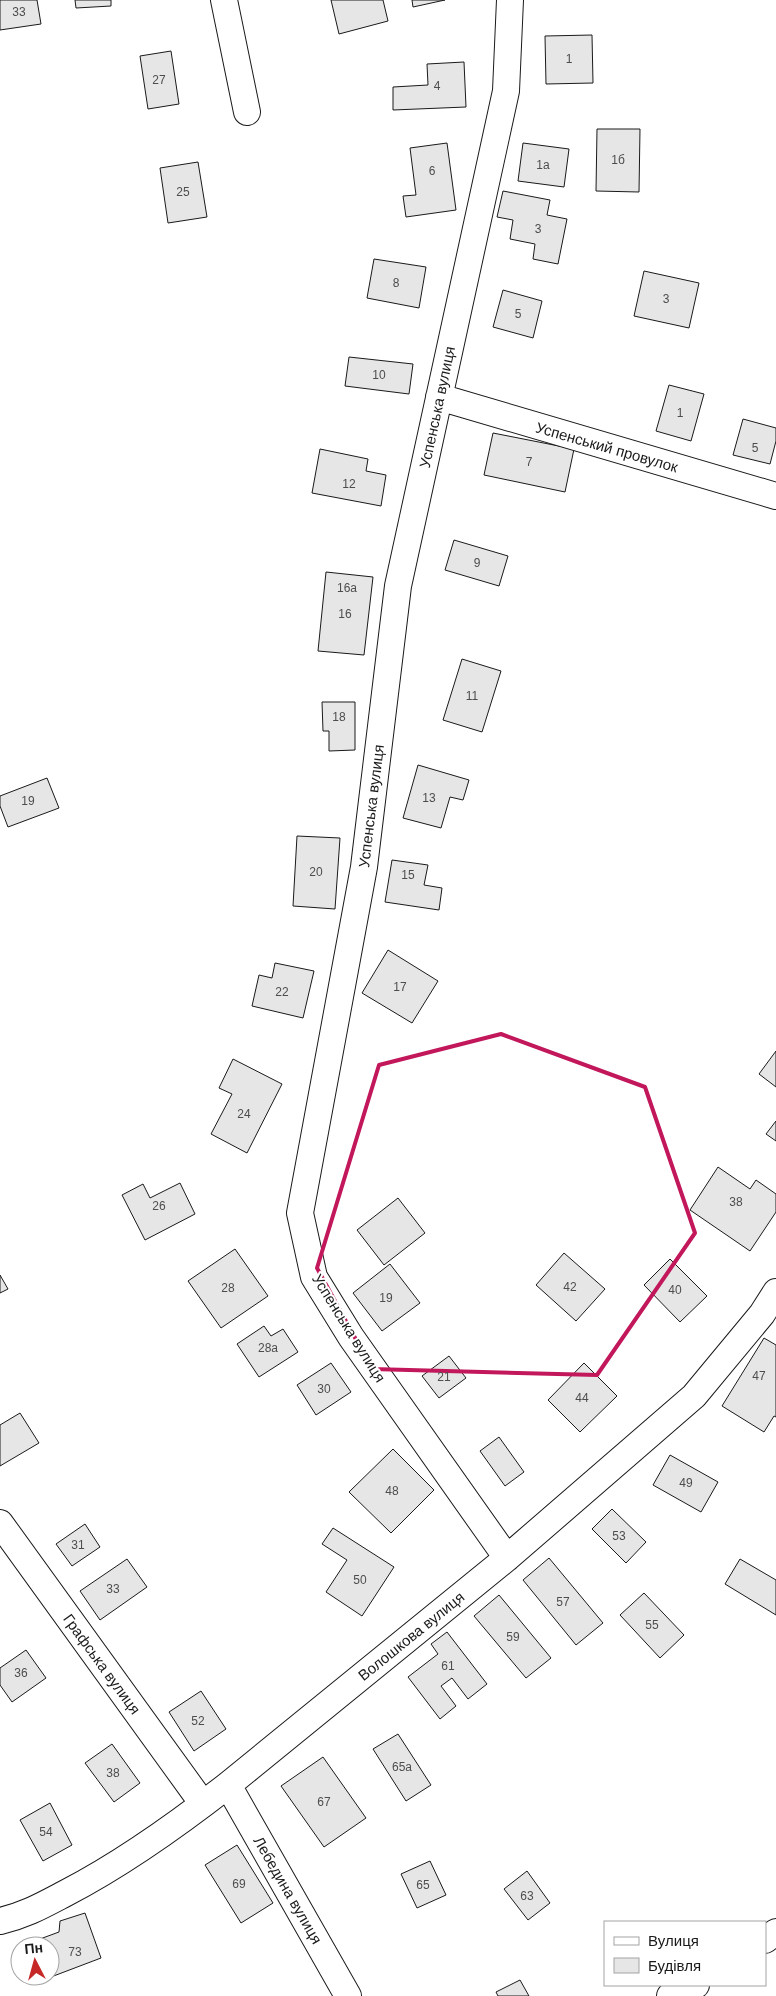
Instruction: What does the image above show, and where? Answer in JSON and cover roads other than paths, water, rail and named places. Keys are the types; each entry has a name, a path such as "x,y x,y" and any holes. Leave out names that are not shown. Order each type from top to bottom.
{"street":[{"path":"224,0 247,112"},
{"name":"Успенська вулиця","path":"507,1558 351,1337 314,1277 300,1213 364,867 398,586 506,91 510,0"},
{"name":"Успенський провулок","path":"439,397 776,496"},
{"name":"Волошкова вулиця","path":"0,1921 21,1916 103,1874 203,1804 507,1558 694,1396 762,1314 776,1292"},
{"name":"Графська вулиця","path":"0,1523 203,1804"},
{"name":"Лебедина вулиця","path":"228,1784 348,1996"},
{"path":"670,1996 694,1986"}]}
